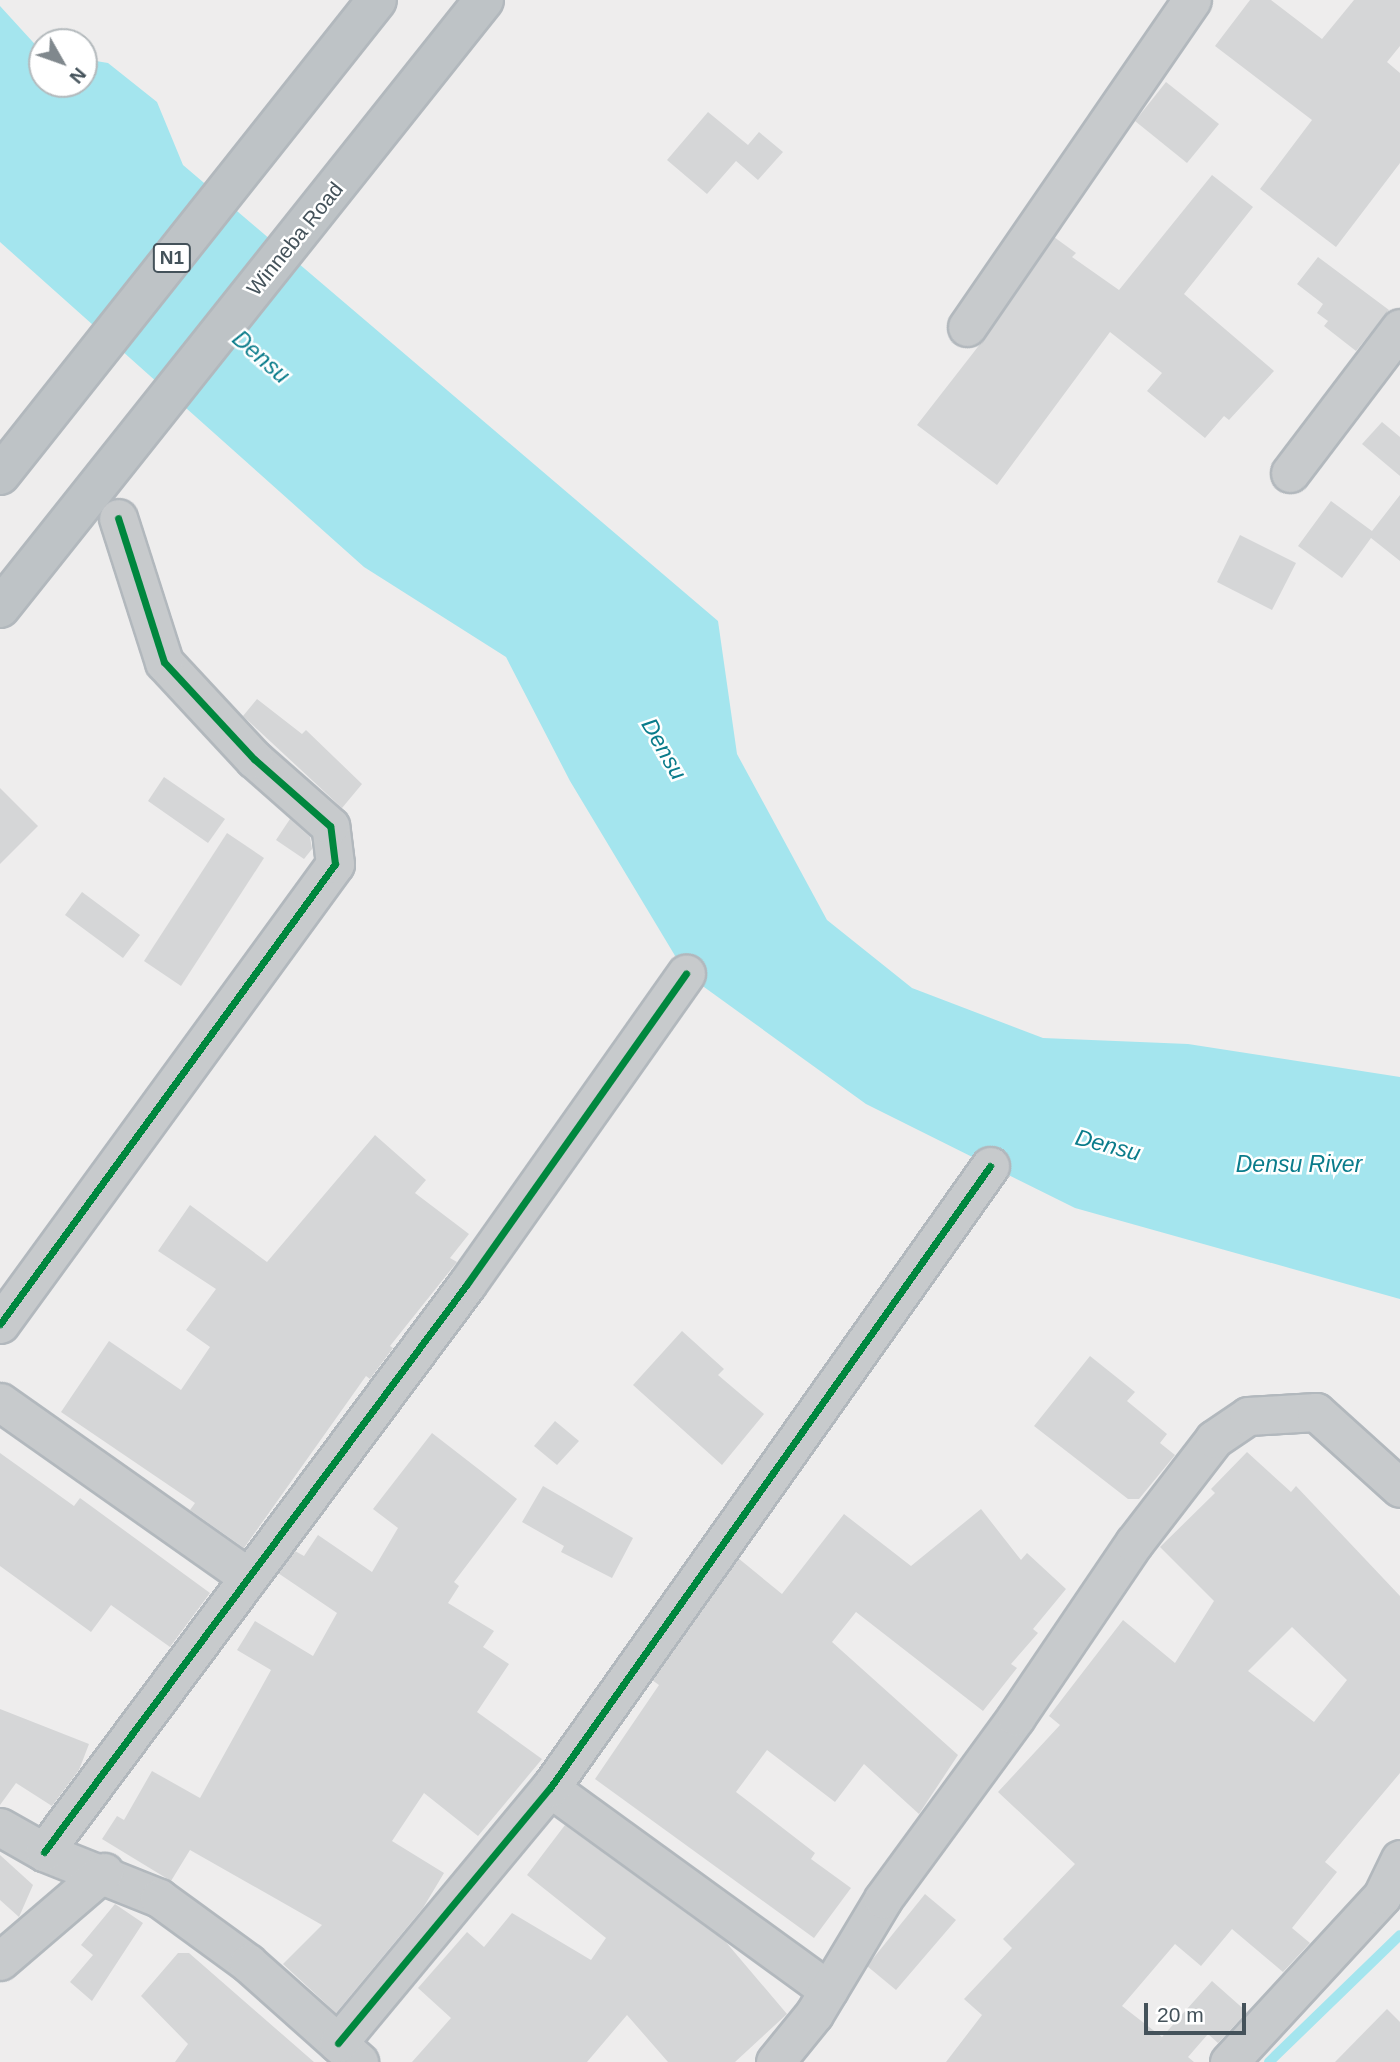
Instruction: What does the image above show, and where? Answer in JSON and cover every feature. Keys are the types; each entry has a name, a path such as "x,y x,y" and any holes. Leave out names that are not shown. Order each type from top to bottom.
{"highway":[{"name":"N1","path":"0,475 377,0"},
{"name":"Winneba Road","path":"0,608 350,172 484,0"}],"street":[{"path":"967,327 1192,0"},
{"path":"1290,473 1400,328"},
{"path":"0,1324 335,864 331,826 254,759 164,662 118,517"},
{"path":"44,1852 467,1284 685,974"},
{"path":"0,1828 44,1852 104,1872 170,1906 248,1963 349,2052 550,1788 990,1166"},
{"path":"0,1402 248,1577"},
{"path":"775,2062 814,2014 883,1899 1016,1717 1134,1543 1214,1439 1248,1416 1316,1412 1400,1488"},
{"path":"550,1788 828,1990"},
{"path":"1229,2062 1382,1896 1400,1859"},
{"path":"0,1961 104,1872"}],"water":[{"name":"Densu River","path":"0,6 28,37 28,98 98,98 98,61 108,63 157,102 183,165 718,621 737,754 827,920 912,988 1043,1038 1188,1044 1400,1077 1400,1299 1075,1208 866,1104 686,974 570,781 506,657 364,567 0,242"}],"building":[{"path":"1250,0 1271,0 1322,39 1354,0 1400,0 1400,46 1387,62 1400,73 1400,163 1336,247 1260,189 1312,120 1215,46"},
{"path":"1166,82 1219,124 1187,163 1135,121"},
{"path":"708,112 748,145 759,132 783,152 758,180 736,161 707,194 667,160"},
{"path":"1212,175 1253,207 1184,294 1274,371 1229,420 1224,416 1205,438 1147,391 1162,373 1110,332 997,485 917,425 984,339 1054,237 1076,253 1072,257 1119,290"},
{"path":"1318,257 1389,310 1356,351 1324,326 1328,321 1317,313 1323,304 1297,284"},
{"path":"1382,422 1400,437 1400,476 1362,444"},
{"path":"1400,495 1400,561 1371,538 1342,578 1298,546 1331,501 1372,531"},
{"path":"1240,535 1296,563 1272,610 1217,582"},
{"path":"257,699 302,734 306,730 362,784 342,808 243,716"},
{"path":"164,777 225,819 208,843 148,801"},
{"path":"0,788 38,826 0,864"},
{"path":"290,819 310,837 312,849 304,859 276,840"},
{"path":"227,833 264,858 181,986 144,961"},
{"path":"82,892 140,935 123,958 65,915"},
{"path":"375,1135 426,1180 415,1193 469,1234 450,1258 457,1262 390,1346 393,1348 370,1379 366,1376 244,1548 190,1510 195,1503 61,1412 109,1341 181,1390 210,1347 186,1330 216,1289 158,1251 190,1205 267,1262"},
{"path":"682,1331 724,1369 718,1375 764,1414 722,1465 633,1385"},
{"path":"1090,1356 1135,1392 1127,1401 1167,1434 1160,1443 1175,1455 1139,1499 1128,1499 1034,1426"},
{"path":"555,1421 579,1441 557,1465 534,1446"},
{"path":"432,1433 517,1499 454,1582 459,1586 448,1603 494,1631 483,1647 509,1664 477,1712 542,1759 478,1836 424,1793 392,1841 444,1873 423,1908 336,2013 283,1964 322,1925 190,1850 171,1881 102,1839 117,1816 124,1820 152,1771 200,1798 271,1670 237,1650 255,1621 313,1656 337,1613 278,1573 295,1551 304,1556 318,1535 372,1572 398,1528 373,1509"},
{"path":"1247,1452 1291,1492 1296,1486 1400,1596 1400,1773 1325,1862 1337,1872 1292,1928 1310,1943 1283,1972 1232,1929 1201,1966 1175,1944 1122,2006 1162,2037 1212,1981 1247,2012 1218,2043 1208,2034 1188,2057 1194,2062 946,2062 982,2015 964,1999 1012,1948 1003,1939 1075,1864 998,1792 1060,1725 1049,1716 1123,1620 1175,1663 1214,1601 1160,1547 1215,1493 1211,1489","holes":["1292,1627 1347,1680 1314,1722 1248,1671"]},
{"path":"0,1453 74,1506 80,1498 210,1593 170,1647 111,1605 91,1632 0,1566"},
{"path":"543,1486 633,1538 612,1578 561,1552 564,1546 522,1522"},
{"path":"981,1509 1021,1560 1027,1553 1066,1589 1033,1629 1038,1633 1011,1664 1017,1668 983,1711 856,1612 832,1642 958,1755 919,1814 864,1764 835,1802 767,1750 736,1792 815,1853 811,1859 851,1888 814,1938 595,1779 659,1685 652,1680 738,1558 782,1594 844,1514 911,1566"},
{"path":"0,1709 89,1744 79,1770 52,1806 16,1783 0,1805"},
{"path":"565,1825 725,1941 787,2014 735,2062 668,2062 627,2015 587,2062 412,2062 451,2018 418,1988 467,1932 484,1947 512,1913 591,1960 606,1938 527,1875"},
{"path":"0,1855 33,1885 19,1917 0,1900"},
{"path":"925,1894 956,1920 896,1990 867,1966"},
{"path":"115,1904 143,1923 92,2001 70,1982 93,1955 81,1945"},
{"path":"178,1953 189,1953 314,2062 175,2062 188,2044 141,1996"},
{"path":"1387,2009 1400,2022 1400,2062 1335,2062"}],"waterway":[{"path":"1269,2062 1400,1935"}],"cycle path":[{"path":"0,1324 335,864 330,826 254,759 164,662 118,518"},
{"path":"44,1852 467,1284 686,974"},
{"path":"338,2043 550,1788 990,1166"}],"water label":[{"name":"Densu","path":"261,357"},
{"name":"Densu","path":"664,749"},
{"name":"Densu","path":"1108,1145"}]}
